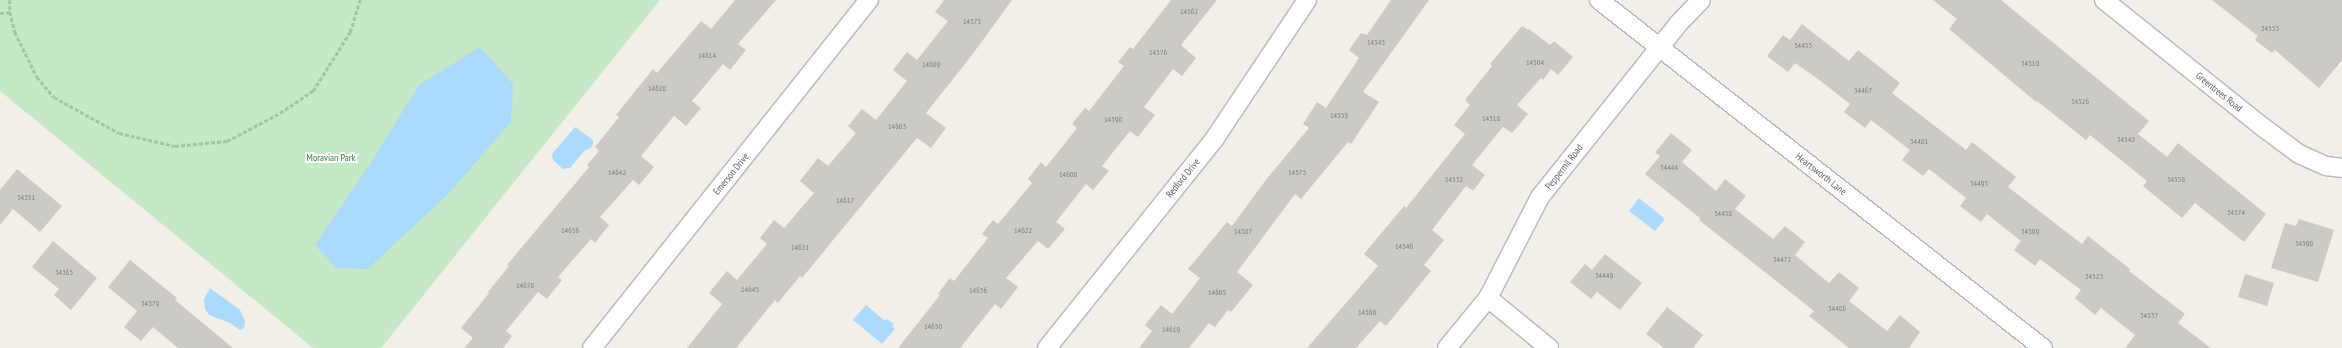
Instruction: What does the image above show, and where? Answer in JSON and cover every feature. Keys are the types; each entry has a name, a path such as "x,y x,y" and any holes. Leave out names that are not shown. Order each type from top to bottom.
{"street":[{"name":"Emerson Drive","path":"592,348 869,0"},
{"name":"Redford Drive","path":"1047,348 1215,138 1307,0"},
{"name":"Heartsworth Lane","path":"1599,0 2043,348"},
{"name":"Peppermil Road","path":"1447,348 1488,298 1540,197 1686,13 1701,0"},
{"name":"Greentrees Road","path":"2105,0 2260,125 2299,154 2326,166 2342,168"},
{"path":"1488,298 1549,348"}],"path":[{"path":"10,0 10,12 15,32 37,77 54,97 119,133 175,146 227,141 280,113 313,91 350,32 360,0"},
{"path":"0,13 10,12"}],"green space":[{"name":"Moravian Park","path":"0,0 660,0 381,348 313,348 0,91"}],"water":[{"path":"480,47 513,84 511,122 448,194 368,269 336,268 315,245 370,164 419,85"},
{"path":"575,127 593,140 593,144 591,148 584,151 570,168 563,169 553,160 552,154"},
{"path":"1639,198 1665,219 1655,231 1629,211"},
{"path":"210,288 240,310 245,321 244,328 240,330 230,323 209,315 205,309 204,299"},
{"path":"866,305 885,321 887,319 894,324 892,326 895,329 882,344 853,320"}],"building":[{"path":"735,0 776,0 738,44 746,50 730,70 723,64 692,101 701,108 686,126 674,116 641,156 654,167 639,185 633,180 600,217 609,225 595,243 591,239 558,277 562,280 547,299 538,292 506,331 512,336 503,348 464,348 473,338 461,328 509,266 507,265 589,167 587,165 599,151 595,147 619,117 616,115 653,69 657,73 701,21 711,29"},
{"path":"944,0 1012,0 972,55 926,113 946,128 931,148 917,138 802,278 800,276 778,303 775,300 736,348 687,348 722,304 709,293 727,271 737,280 767,244 760,238 774,220 784,228 814,193 800,181 818,158 828,166 856,133 848,126 862,109 876,120 907,81 893,70 907,52 917,60 948,21 935,12"},
{"path":"1171,0 1217,0 1181,45 1196,58 1182,76 1173,69 1144,107 1155,115 1138,137 1130,131 1102,166 1109,171 1093,190 1086,184 1056,222 1065,229 1048,249 1038,241 1006,278 1018,287 1001,309 995,304 960,348 898,348 940,295 938,294 950,278 954,281 988,238 982,234 993,220 998,224 1032,183 1028,179 1041,162 1046,167 1077,128 1072,124 1085,108 1089,111 1124,66 1118,62 1130,47 1133,49"},
{"path":"1391,0 1429,0 1363,92 1379,102 1351,144 1348,142 1301,199 1295,194 1237,272 1253,285 1231,312 1228,310 1215,327 1209,323 1189,348 1139,348 1152,331 1145,325 1161,305 1172,314 1200,278 1188,269 1227,222 1232,226 1265,181 1309,128 1303,124 1317,102 1326,108 1359,58 1349,50 1361,33 1367,35"},
{"path":"1933,0 2001,0 2149,121 2138,134 2167,157 2178,143 2266,214 2244,242 2195,203 2182,218 2143,186 2147,181 2090,135 2086,140 2037,101 2036,102 1949,29 1957,19"},
{"path":"2212,0 2342,0 2342,60 2319,88 2275,50 2272,53 2255,40 2258,36"},
{"path":"1802,24 1849,61 1858,50 1900,83 1892,93 1966,150 1972,142 2016,177 2008,187 2082,244 2088,236 2130,269 2129,271 2185,314 2178,323 2211,348 2125,348 2135,335 2101,308 2095,315 2075,298 2081,290 2040,259 2035,266 2014,250 2021,241 1987,214 1981,222 1960,206 1966,198 1929,169 1923,176 1902,160 1910,150 1871,120 1865,128 1844,112 1850,104 1795,63 1788,72 1767,56 1783,35 1790,40"},
{"path":"1522,26 1528,30 1529,29 1550,45 1554,41 1573,57 1558,75 1551,69 1543,80 1541,78 1517,105 1528,114 1512,133 1503,127 1472,165 1485,175 1473,191 1466,186 1432,230 1444,240 1424,265 1431,271 1386,326 1380,321 1356,348 1307,348 1378,266 1364,254 1404,206 1406,208 1465,134 1454,125 1470,105 1465,100 1492,66 1490,64"},
{"path":"1671,133 1692,150 1682,162 1716,191 1725,179 1746,196 1735,209 1773,239 1785,226 1805,242 1795,255 1829,283 1839,272 1859,288 1849,301 1887,331 1900,315 1920,332 1909,348 1849,348 1809,316 1814,311 1699,220 1700,218 1645,174 1660,156 1655,153"},
{"path":"17,169 62,206 40,232 13,209 0,225 0,190"},
{"path":"2299,219 2334,230 2318,282 2271,268 2285,223 2296,226"},
{"path":"53,241 97,278 71,310 54,295 59,289 32,267"},
{"path":"1605,254 1642,283 1620,310 1597,292 1591,299 1570,282 1585,264 1592,270"},
{"path":"130,260 177,298 175,300 233,348 178,348 153,327 141,341 124,327 137,311 108,287"},
{"path":"2245,274 2274,283 2267,306 2238,297"},
{"path":"1667,307 1703,335 1693,348 1664,348 1646,334"}]}
